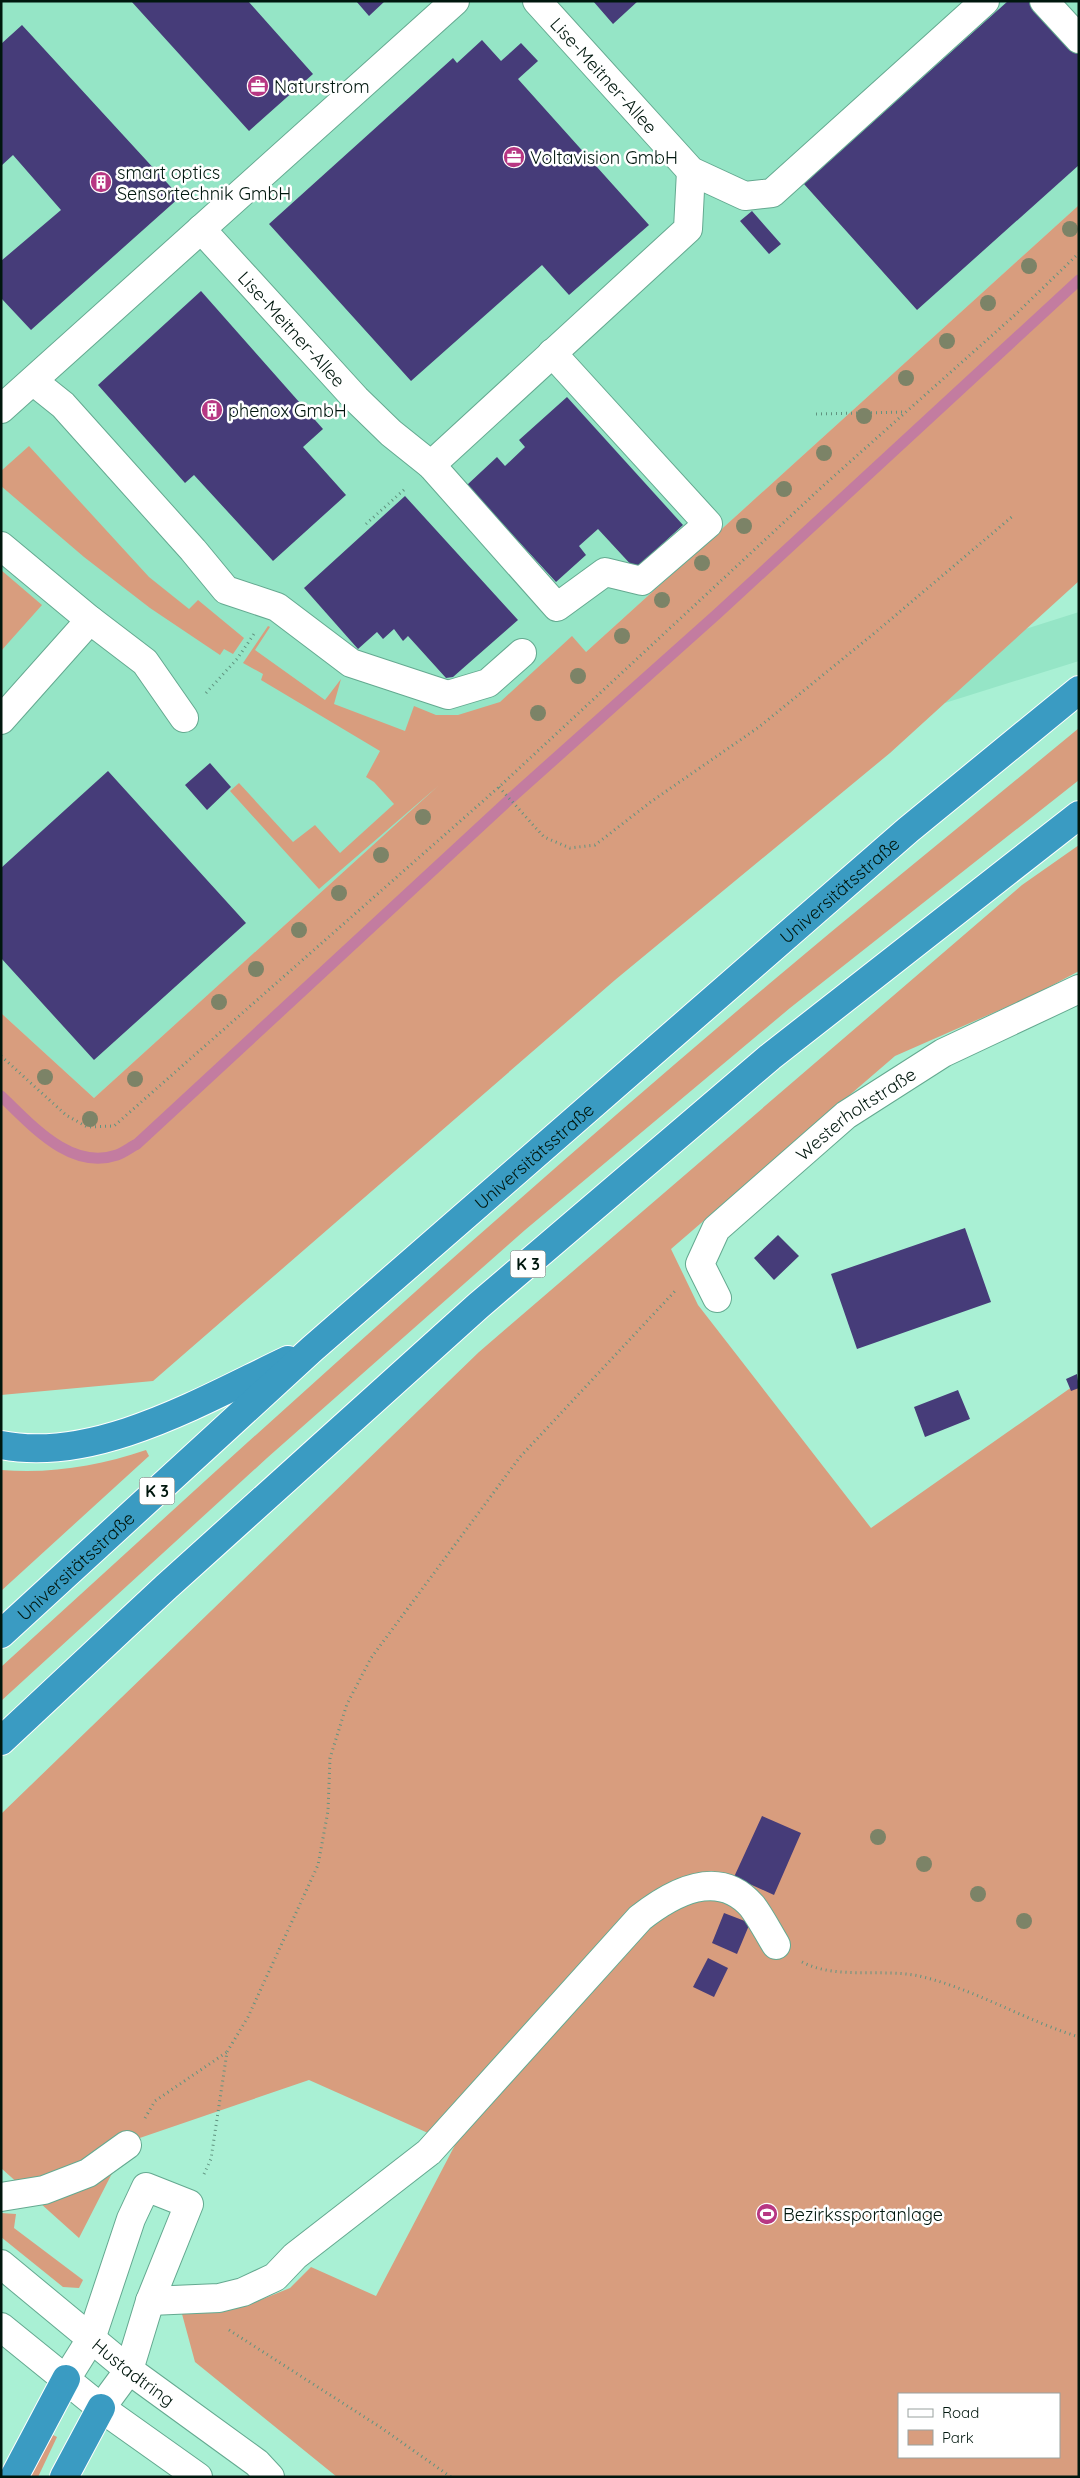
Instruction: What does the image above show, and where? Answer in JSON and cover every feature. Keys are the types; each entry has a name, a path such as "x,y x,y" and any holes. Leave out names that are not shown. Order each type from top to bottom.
{"highway":[{"name":"Universitätsstraße","path":"1,1634 312,1349 900,837 1079,690"},
{"name":"K 3","path":"1,1741 166,1587 478,1306 770,1057 1079,816"},
{"path":"1,1444 71,1446 136,1431 312,1349"},
{"path":"14,2477 66,2379"},
{"path":"64,2477 101,2408"}],"street":[{"path":"1,409 455,1"},
{"name":"Lise-Meitner-Allee","path":"538,1 690,171"},
{"path":"431,465 688,229 690,171 745,196 772,193 985,1"},
{"path":"1044,1 1079,39"},
{"name":"Lise-Meitner-Allee","path":"201,230 356,399 391,433 431,465 557,607 605,572 642,581 708,524 552,353"},
{"path":"32,381 63,405 193,550 226,590 276,606 351,663 448,695 488,683 522,653"},
{"path":"1,546 90,620 145,662 184,718"},
{"path":"1,720 90,620"},
{"name":"Westerholtstraße","path":"700,1264 716,1229 846,1115 944,1054 1079,990"},
{"path":"700,1264 717,1298"},
{"path":"150,2301 219,2298 243,2292 275,2278 295,2256 429,2152 640,1918 656,1905 687,1890 710,1884 735,1893 751,1905 776,1945"},
{"path":"1,2197 44,2190 88,2173 127,2145"},
{"path":"66,2379 91,2339 132,2219 146,2187 189,2204 150,2301 129,2370 101,2408"},
{"name":"Hustadtring","path":"1,2264 129,2370 258,2463 270,2477"},
{"path":"1,2327 101,2408 198,2477"}],"path":[{"path":"1,1056 66,1115 87,1127 114,1126 499,787 906,412 1016,314 1079,253"},
{"path":"816,414 906,412"},
{"path":"366,524 431,465"},
{"path":"499,787 544,838 570,848 594,846 652,802 759,727 877,631 1014,515"},
{"path":"184,718 237,659 276,606"},
{"path":"189,2204 211,2159 227,2052 248,2017 318,1864 328,1811 330,1758 347,1704 371,1658 520,1457 700,1264"},
{"path":"776,1945 794,1958 823,1970 918,1976 988,1999 1079,2037"},
{"path":"127,2145 155,2101 227,2052"},
{"path":"193,2300 229,2330 380,2427 451,2477"}],"shaded area":[{"path":"1,1 1079,1 1079,205 94,1098 1,1013"},
{"path":"1079,612 1079,661 932,707 918,663"}],"green space":[{"path":"1079,205 1079,581 890,753 615,980 153,1381 1,1395 1,1013 94,1098 438,786 319,889 230,791 239,783 293,842 315,825 340,853 394,804 374,782 366,777 380,751 261,680 263,674 243,663 268,626 270,627 255,650 325,700 341,679 334,704 405,731 414,706 436,715 458,715 500,702 572,636 586,652"},
{"path":"29,446 149,577 189,609 198,600 244,638 233,654 224,649 220,655 150,608 84,557 1,486 1,471"},
{"path":"1,570 42,605 1,651"},
{"path":"1079,728 1079,780 790,1008 525,1230 267,1458 1,1701 1,1667 286,1408 671,1067 807,952"},
{"path":"1079,845 1079,971 1036,994 895,1056 671,1249 698,1305 871,1528 1079,1382 1079,2477 337,2477 195,2362 182,2314 250,2304 290,2288 311,2267 376,2296 455,2145 309,2080 128,2142 79,2238 1,2168 1,1814 479,1352 1022,885"},
{"path":"146,1450 149,1456 1,1591 1,1470 38,1471 75,1468"},
{"path":"1,2213 16,2214 14,2228 83,2280 79,2288 63,2287 1,2237"},
{"path":"49,2433 57,2437 38,2477 29,2477"}],"building":[{"path":"131,1 248,1 313,74 249,131"},
{"path":"356,1 385,1 369,16"},
{"path":"593,1 638,1 613,24"},
{"path":"1008,1 1031,1 1079,54 1079,165 917,310 804,184"},
{"name":"smart optics Sensortechnik GmbH","path":"22,25 180,197 31,330 1,298 1,261 61,210 13,155 1,166 1,44"},
{"path":"482,40 501,61 521,43 538,61 518,79 649,225 569,295 542,265 411,381 269,224 453,58 457,63"},
{"path":"752,211 781,244 769,254 740,221"},
{"name":"phenox GmbH","path":"201,291 323,429 303,447 346,495 273,561 194,475 185,483 98,385"},
{"path":"567,397 683,525 635,569 598,529 579,546 586,555 556,582 467,485 497,457 505,466 525,447 519,440"},
{"path":"405,496 518,620 453,677 446,678 408,636 403,641 394,629 383,639 377,632 358,649 304,588"},
{"path":"210,763 231,787 207,810 185,785"},
{"path":"108,771 246,923 94,1060 1,958 1,868"},
{"path":"965,1228 991,1302 857,1349 831,1274"},
{"path":"778,1235 799,1256 774,1280 754,1258"},
{"path":"1077,1374 1079,1388 1071,1391 1066,1379"},
{"path":"958,1390 970,1419 925,1437 914,1407"},
{"path":"762,1816 801,1833 774,1895 734,1877"},
{"path":"724,1913 750,1923 737,1954 712,1943"},
{"path":"708,1958 728,1968 714,1997 693,1987"}],"waterway":[{"path":"1,1096 38,1131 68,1151 83,1156 100,1158 117,1155 137,1144 510,799 717,614 1079,280"}],"place":[{"name":"Naturstrom","path":"258,86"},
{"name":"Voltavision GmbH","path":"514,157"},
{"name":"smart optics Sensortechnik GmbH","path":"101,182"},
{"name":"phenox GmbH","path":"212,410"},
{"name":"Bezirkssportanlage","path":"767,2214"}]}
